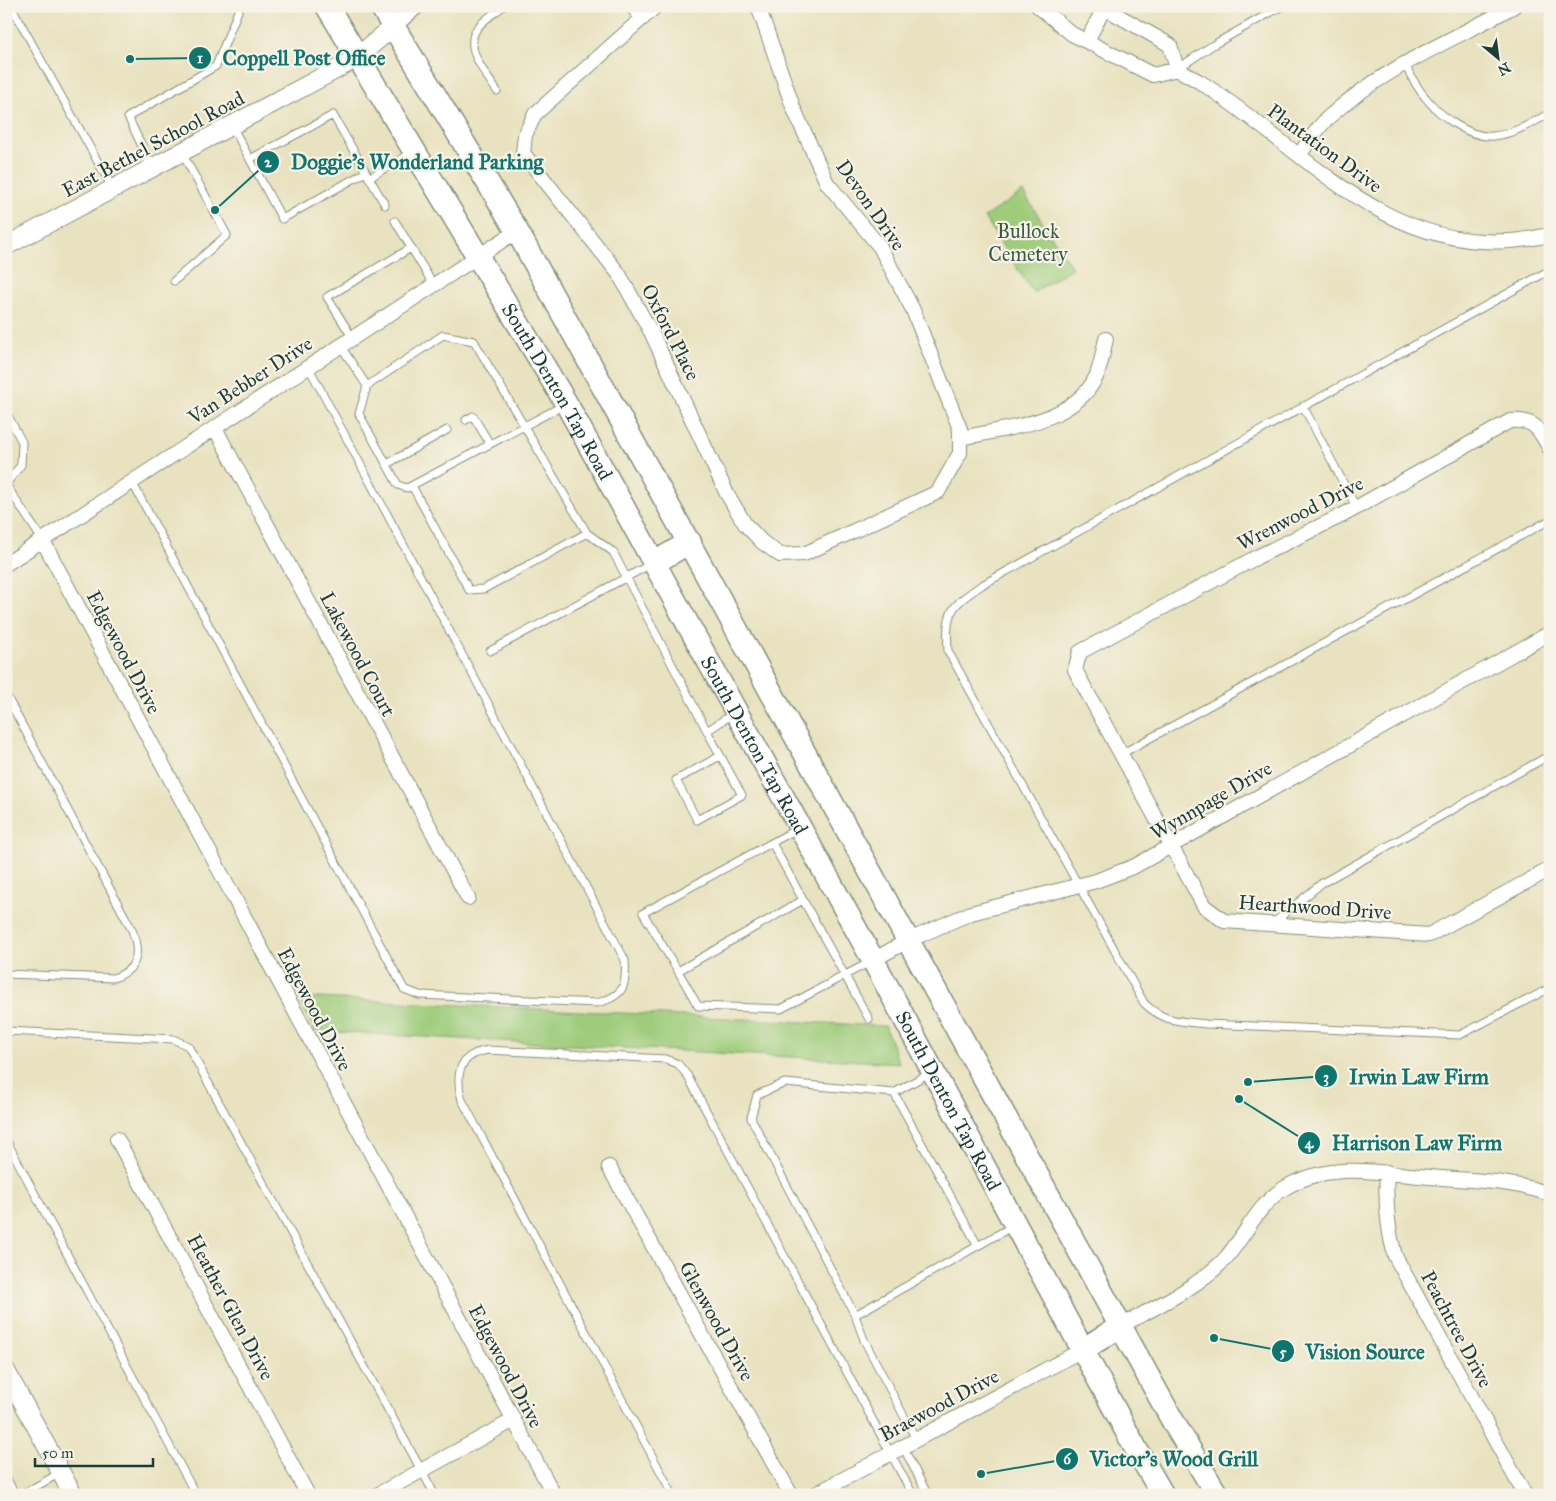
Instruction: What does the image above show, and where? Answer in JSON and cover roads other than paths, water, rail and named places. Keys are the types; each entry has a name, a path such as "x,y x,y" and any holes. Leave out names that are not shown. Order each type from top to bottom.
{"main road":[{"name":"South Denton Tap Road","path":"327,6 356,58 566,403 873,960 1082,1350 1163,1495"},
{"name":"South Denton Tap Road","path":"381,6 517,231 690,542 1175,1426 1217,1495"},
{"path":"654,563 690,542"},
{"path":"1082,1350 1121,1326"}],"street":[{"path":"394,27 418,6"},
{"path":"632,6 642,18 656,6"},
{"name":"Devon Drive","path":"758,6 793,107 827,183 880,247 913,310 960,429 960,453"},
{"path":"1038,6 1072,34 1153,75 1176,69 1170,45 1104,7 1087,41"},
{"path":"1299,154 1329,117 1385,76 1514,6"},
{"name":"Oxford Place","path":"642,18 535,114 525,135 523,153 619,274 652,334 727,494 745,524 762,542 780,555 804,554 938,492 960,453"},
{"name":"East Bethel School Road","path":"7,243 114,189 356,58 394,27"},
{"name":"Plantation Drive","path":"1176,69 1213,90 1353,196 1375,210 1414,228 1482,241 1510,241 1550,234"},
{"name":"Van Bebber Drive","path":"6,564 477,255 517,231"},
{"path":"960,438 1030,424 1072,406 1096,378 1106,340"},
{"name":"Wrenwood Drive","path":"1080,652 1356,507 1510,421 1523,420 1538,428 1550,449"},
{"name":"Lakewood Court","path":"214,428 468,898"},
{"name":"Edgewood Drive","path":"43,541 512,1422 554,1495"},
{"name":"Wynnpage Drive","path":"873,960 909,940 971,913 1079,886 1135,866 1550,633"},
{"name":"Hearthwood Drive","path":"1080,652 1074,670 1204,906 1224,921 1429,935 1550,869"},
{"name":"Heather Glen Drive","path":"117,1139 308,1495"},
{"name":"Glenwood Drive","path":"609,1167 791,1495"},
{"path":"1121,1326 1191,1286 1222,1262 1267,1202 1281,1190 1315,1174 1351,1170 1386,1172 1523,1185 1550,1194"},
{"name":"Peachtree Drive","path":"1386,1172 1385,1208 1388,1233 1395,1256 1526,1495"},
{"name":"Braewood Drive","path":"814,1495 1082,1350"},
{"path":"6,1371 72,1495"},
{"path":"377,1495 512,1422"}],"lane":[{"path":"11,6 114,189"},
{"path":"152,168 128,117 216,66 240,6"},
{"path":"497,92 474,52 473,41 476,30 503,6"},
{"path":"1176,69 1213,45 1282,6"},
{"path":"1405,65 1424,97 1434,107 1464,128 1479,135 1493,136 1514,131 1550,113"},
{"path":"250,160 334,115 385,205"},
{"path":"232,126 282,219 414,152"},
{"path":"174,280 227,235 182,152"},
{"path":"395,221 433,284"},
{"path":"367,386 327,297 411,248"},
{"path":"1550,270 982,585 957,602 949,616 948,651 1144,1003 1156,1014 1173,1021 1460,1035 1550,988"},
{"path":"566,403 525,425 412,486 407,488 398,485 359,414 367,386 443,335 474,341 525,425 587,533 613,552 742,795 697,820 676,780 720,756"},
{"path":"132,482 404,989 419,995 597,1003 609,1000 622,990 626,980 625,960 308,366"},
{"path":"1303,406 1356,507"},
{"path":"6,412 22,442 22,465 6,484 43,541"},
{"path":"466,420 473,416 490,444"},
{"path":"387,464 447,430"},
{"path":"412,486 469,590 484,589 587,533"},
{"path":"1120,754 1550,520"},
{"path":"490,651 654,563"},
{"path":"6,694 132,930 137,945 136,958 131,968 124,975 113,978 6,974"},
{"path":"707,731 736,712"},
{"path":"1270,925 1322,883 1550,755"},
{"path":"800,828 643,913 698,1006 781,1009 873,960"},
{"path":"772,843 870,1020"},
{"path":"678,971 803,900"},
{"path":"6,1031 173,1039 188,1046 434,1495"},
{"path":"673,1495 462,1100 458,1085 458,1073 463,1063 477,1052 488,1050 666,1059 678,1064 687,1075 897,1450 928,1495"},
{"path":"916,1439 864,1340 855,1315 750,1118 757,1096 785,1083 894,1093 933,1071"},
{"path":"894,1093 978,1246"},
{"path":"6,1140 196,1495"},
{"path":"855,1315 1015,1225"},
{"path":"897,1450 913,1495"},
{"path":"21,1495 61,1473"},
{"path":"6,1477 16,1495"}],"place":[{"name":"Coppell Post Office","path":"130,59"},
{"name":"Doggie's Wonderland Parking","path":"215,210"},
{"name":"Irwin Law Firm","path":"1248,1082"},
{"name":"Harrison Law Firm","path":"1239,1099"},
{"name":"Vision Source","path":"1214,1338"},
{"name":"Victor's Wood Grill","path":"981,1474"}],"park label":[{"name":"Bullock Cemetery","path":"1028,242"}]}
